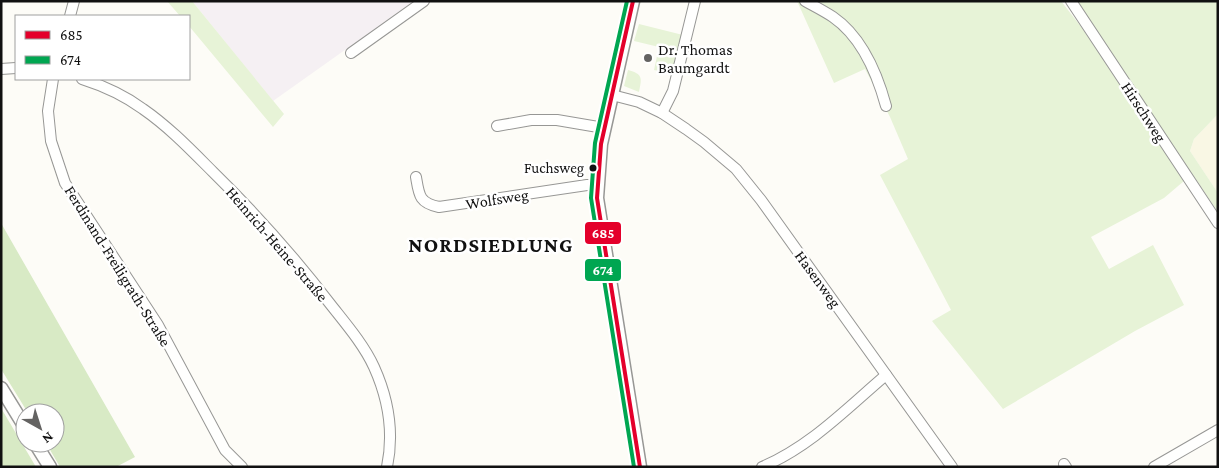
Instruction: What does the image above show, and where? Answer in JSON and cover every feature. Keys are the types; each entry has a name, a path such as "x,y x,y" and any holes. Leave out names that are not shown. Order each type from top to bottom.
{"street":[{"path":"70,15 74,1"},
{"path":"351,53 424,1"},
{"path":"633,1 604,128 597,184 601,228 640,467"},
{"path":"662,113 673,91 695,1"},
{"path":"806,1 845,27 855,39 875,72 886,106"},
{"name":"Hirschweg","path":"1071,1 1218,223"},
{"path":"1,69 15,68"},
{"name":"Ferdinand-Freiligrath-Straße","path":"53,80 48,111 51,142 65,183 158,325 225,450 242,467"},
{"name":"Heinrich-Heine-Straße","path":"85,80 101,85 129,99 185,144 238,196 317,287 366,353 381,384 388,412 389,453 386,467"},
{"name":"Hasenweg","path":"612,94 639,102 662,113 704,142 736,169 761,200 952,467"},
{"path":"497,126 531,120 557,120 604,128"},
{"name":"Wolfsweg","path":"416,177 419,195 425,203 439,208 597,184"},
{"path":"762,467 822,432 886,375"},
{"path":"1,388 15,411"},
{"path":"1154,467 1169,463 1218,430"},
{"path":"41,453 50,467"}],"shaded area":[{"path":"192,1 414,1 273,101"},
{"path":"1218,114 1218,193 1190,151 1194,139"}],"green space":[{"path":"167,1 192,1 284,114 273,127 190,27 190,15 179,15"},
{"path":"797,1 1061,1 1082,28 1184,181 1164,198 1091,237 1109,269 1153,245 1184,305 1135,331 1003,409 932,321 951,310 880,175 908,159 890,117 865,69 834,83"},
{"path":"1075,1 1218,1 1218,114 1194,139 1190,151 1218,193 1218,212"},
{"path":"639,24 683,35 674,74 654,70 659,47 634,41"},
{"path":"628,70 640,77 639,92 624,86"},
{"path":"1,223 135,457 116,467 60,467 52,453 65,453 65,403 22,403 1,369"},
{"path":"1,408 15,432 15,453 28,453 36,467 1,467"}],"transit line":[{"name":"674","path":"627,1 595,143 591,198 634,467"},
{"name":"685","path":"633,1 601,144 597,198 640,467"}],"place":[{"name":"Dr. Thomas Baumgardt","path":"648,58"},
{"name":"Fuchsweg","path":"593,168"}],"district":[{"name":"NORDSIEDLUNG","path":"491,245"}]}
